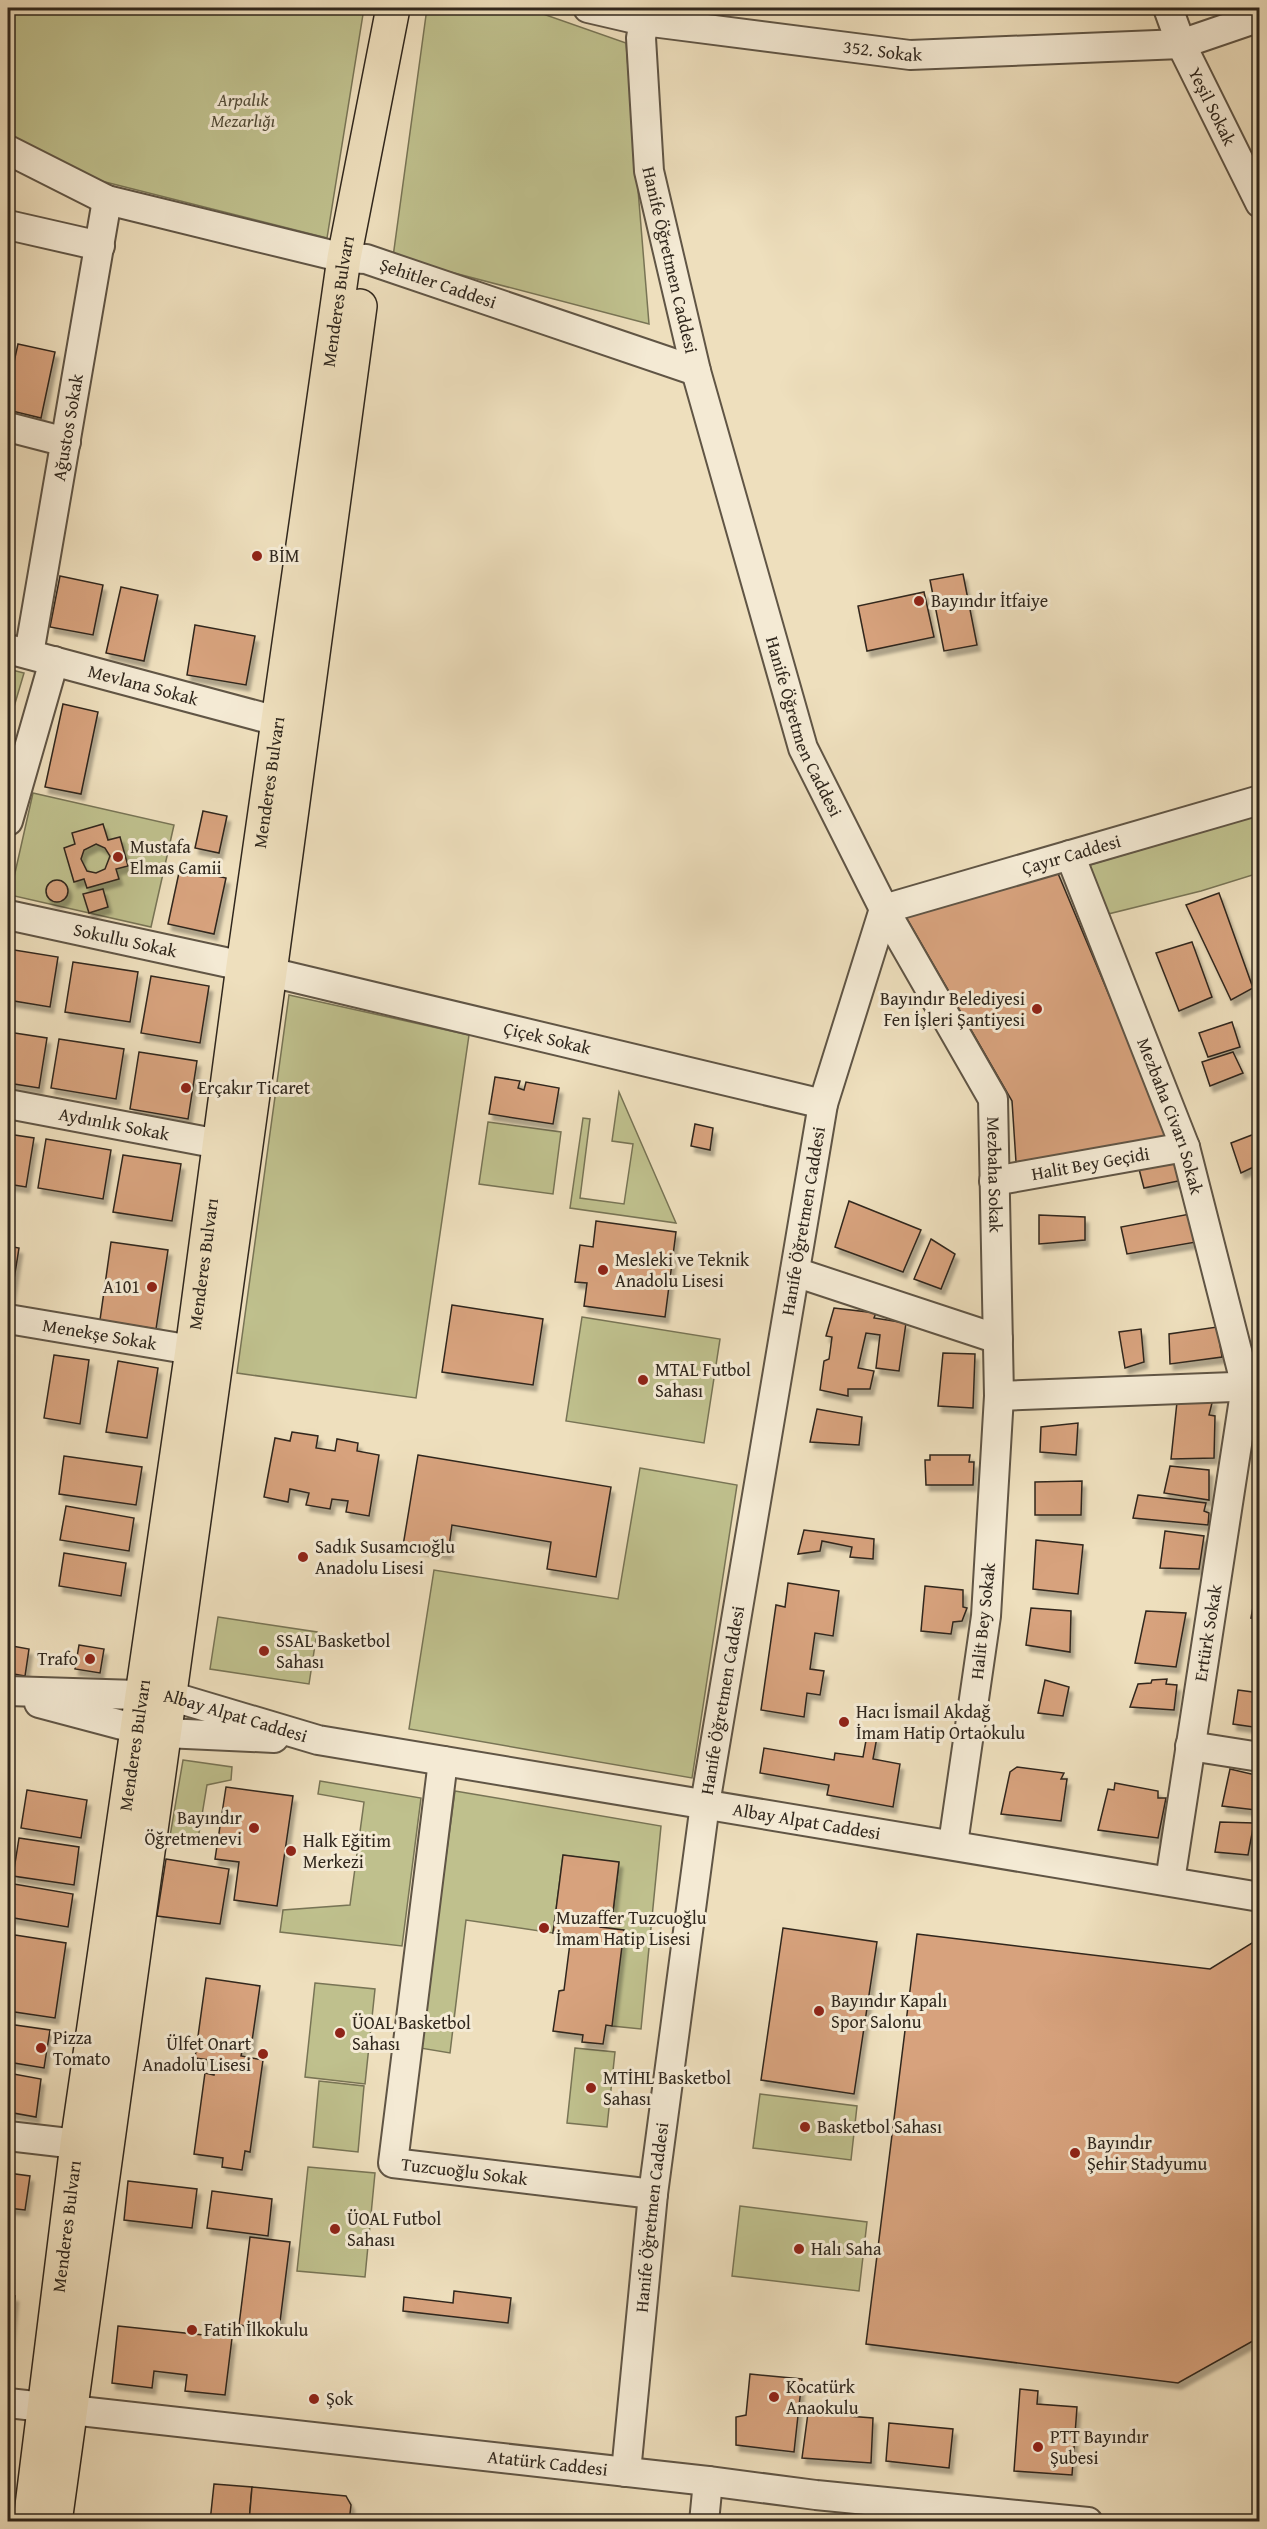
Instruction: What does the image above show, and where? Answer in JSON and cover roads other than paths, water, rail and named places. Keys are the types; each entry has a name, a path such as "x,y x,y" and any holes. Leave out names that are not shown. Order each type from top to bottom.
{"main road":[{"name":"Menderes Bulvarı","path":"30,2522 56,2408 355,258 393,8"},
{"name":"Menderes Bulvarı","path":"156,1695 192,1350 219,1144 257,969 277,721 355,258 401,8"},
{"name":"Menderes Bulvarı","path":"56,2522 56,2408 77,2144 151,1731"}],"street":[{"name":"352. Sokak","path":"588,8 645,14 910,55 1180,44 1260,17"},
{"name":"Yeşil Sokak","path":"1168,8 1180,44 1260,202"},
{"name":"Hanife Öğretmen Caddesi","path":"626,2472 653,2194 705,1804 823,1104 884,909 803,748 696,370 649,171 641,38 645,14"},
{"name":"Şehitler Caddesi","path":"8,150 108,200 355,258 696,370"},
{"name":"Ağustos Sokak","path":"8,821 30,655 108,200"},
{"path":"8,225 100,246"},
{"path":"8,427 66,442"},
{"name":"Mevlana Sokak","path":"30,655 277,721"},
{"name":"Çayır Caddesi","path":"884,909 1260,800"},
{"name":"Mezbaha Civarı Sokak","path":"1071,855 1185,1147 1253,1386"},
{"name":"Mezbaha Sokak","path":"884,909 993,1099 999,1396"},
{"name":"Sokullu Sokak","path":"8,915 257,969"},
{"name":"Çiçek Sokak","path":"257,969 823,1104"},
{"name":"Aydınlık Sokak","path":"8,1104 219,1144"},
{"name":"Halit Bey Geçidi","path":"994,1181 1185,1147"},
{"path":"795,1272 998,1339"},
{"name":"Menekşe Sokak","path":"8,1318 192,1350"},
{"path":"999,1396 1253,1386"},
{"name":"Ertürk Sokak","path":"1170,1881 1190,1746 1253,1386"},
{"name":"Halit Bey Sokak","path":"953,1844 986,1616 999,1396"},
{"name":"Albay Alpat Caddesi","path":"8,1693 156,1695 318,1740 953,1844 1260,1897"},
{"name":"Albay Alpat Caddesi","path":"8,1693 151,1731 318,1740"},
{"path":"1190,1746 1260,1757"},
{"name":"Tuzcuoğlu Sokak","path":"443,1761 393,2163 653,2194"},
{"path":"8,2136 77,2144"},
{"name":"Atatürk Caddesi","path":"8,2403 708,2481 954,2514 1088,2522"},
{"path":"704,2522 708,2481"}],"place":[{"name":"BİM","path":"257,556"},
{"name":"Bayındır İtfaiye","path":"919,601"},
{"name":"Mustafa Elmas Camii","path":"118,857"},
{"name":"Bayındır Belediyesi Fen İşleri Şantiyesi","path":"1037,1009"},
{"name":"Erçakır Ticaret","path":"186,1088"},
{"name":"Mesleki ve Teknik Anadolu Lisesi","path":"603,1270"},
{"name":"A101","path":"152,1287"},
{"name":"MTAL Futbol Sahası","path":"643,1380"},
{"name":"Sadık Susamcıoğlu Anadolu Lisesi","path":"303,1557"},
{"name":"SSAL Basketbol Sahası","path":"264,1651"},
{"name":"Trafo","path":"90,1659"},
{"name":"Hacı İsmail Akdağ İmam Hatip Ortaokulu","path":"844,1722"},
{"name":"Bayındır Öğretmenevi","path":"254,1828"},
{"name":"Halk Eğitim Merkezi","path":"291,1851"},
{"name":"Muzaffer Tuzcuoğlu İmam Hatip Lisesi","path":"544,1928"},
{"name":"Bayındır Kapalı Spor Salonu","path":"819,2011"},
{"name":"ÜOAL Basketbol Sahası","path":"340,2033"},
{"name":"Pizza Tomato","path":"41,2048"},
{"name":"Ülfet Onart Anadolu Lisesi","path":"263,2054"},
{"name":"MTİHL Basketbol Sahası","path":"591,2088"},
{"name":"Basketbol Sahası","path":"805,2127"},
{"name":"Bayındır Şehir Stadyumu","path":"1075,2153"},
{"name":"ÜOAL Futbol Sahası","path":"335,2229"},
{"name":"Halı Saha","path":"799,2249"},
{"name":"Fatih İlkokulu","path":"192,2330"},
{"name":"Kocatürk Anaokulu","path":"774,2397"},
{"name":"Şok","path":"314,2399"},
{"name":"PTT Bayındır Şubesi","path":"1038,2447"}],"park label":[{"name":"Arpalık Mezarlığı","path":"243,110"}]}
